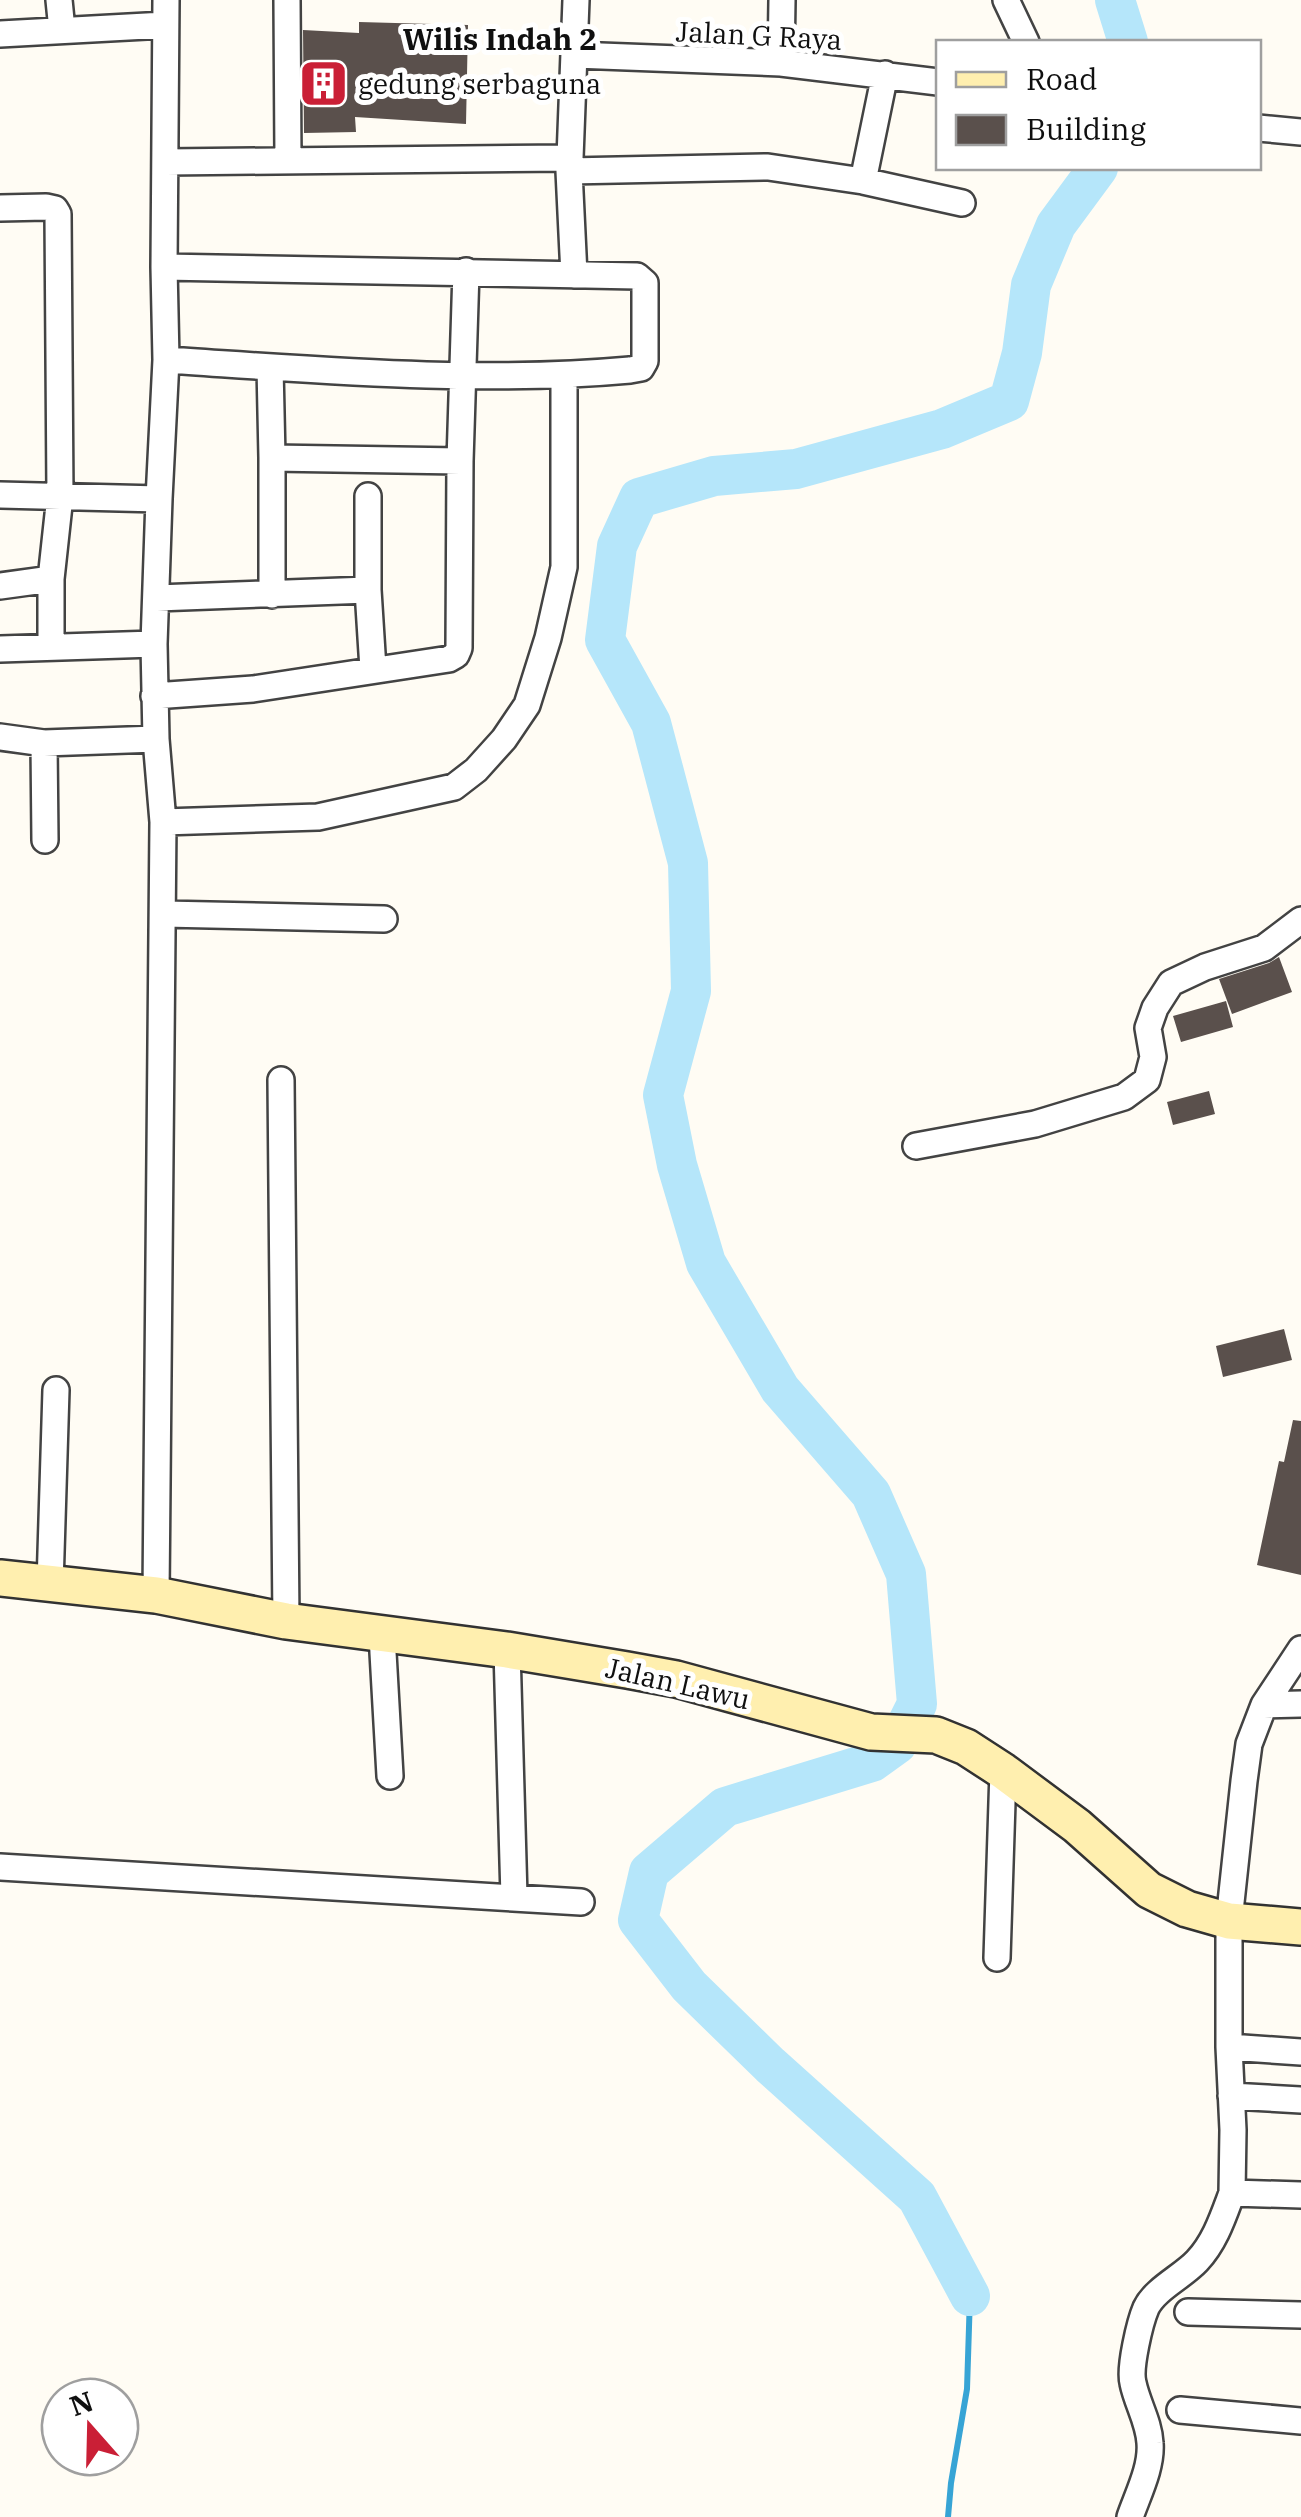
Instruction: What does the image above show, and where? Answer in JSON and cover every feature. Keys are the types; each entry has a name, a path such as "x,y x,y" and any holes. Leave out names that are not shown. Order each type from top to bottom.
{"street":[{"path":"59,0 62,30"},
{"path":"286,0 288,160"},
{"path":"574,275 570,165 576,0"},
{"path":"781,63 782,0"},
{"path":"1006,0 1025,40"},
{"path":"0,34 62,30 165,13 166,360 154,644 156,739 164,822 156,1595"},
{"name":"Jalan G Raya","path":"575,56 781,63 936,82"},
{"path":"863,181 885,74"},
{"path":"1261,128 1301,132"},
{"path":"166,162 288,160 768,167 863,181 962,203"},
{"path":"0,208 46,207 58,214 60,496 50,580 51,647"},
{"path":"164,267 638,276 645,283 645,361 640,368 630,370 564,376 462,376 166,360"},
{"path":"154,696 253,689 456,656 466,271"},
{"path":"270,367 272,595"},
{"path":"164,822 318,817 454,787 504,739 528,705 564,567 564,376"},
{"path":"272,458 460,462"},
{"path":"0,496 159,499"},
{"path":"368,496 373,669"},
{"path":"0,586 50,580"},
{"path":"157,598 368,590"},
{"path":"0,649 154,644"},
{"path":"0,737 44,743 156,739"},
{"path":"44,743 44,840"},
{"path":"164,914 384,919"},
{"path":"916,1146 1035,1124 1124,1097 1146,1080 1153,1057 1148,1028 1155,1008 1171,984 1206,967 1264,948 1301,920"},
{"path":"281,1080 286,1621"},
{"path":"50,1585 56,1390"},
{"name":"Jalan Lawu","path":"0,1578 156,1595 286,1621 507,1650 676,1679 871,1732 936,1736 966,1746 1003,1770 1077,1826 1148,1890 1229,1922 1301,1927"},
{"path":"382,1635 390,1776"},
{"path":"1130,2517 1147,2467 1150,2444 1132,2381 1146,2308 1156,2294 1200,2258 1214,2237 1232,2193 1229,1922 1249,1744 1264,1705 1301,1649"},
{"path":"507,1650 514,1896"},
{"path":"1264,1705 1301,1704"},
{"path":"997,1958 1003,1770"},
{"path":"0,1868 581,1902"},
{"path":"1230,2046 1301,2052"},
{"path":"1232,2096 1301,2100"},
{"path":"1232,2193 1301,2196"},
{"path":"1188,2312 1301,2315"},
{"path":"1180,2410 1301,2422"}],"building":[{"path":"359,22 468,25 466,124 355,117 356,132 304,133 303,30 359,33"},
{"path":"1279,957 1292,992 1232,1014 1219,979"},
{"path":"1226,1001 1233,1027 1181,1042 1173,1016"},
{"path":"1209,1091 1215,1114 1173,1125 1167,1102"},
{"path":"1284,1329 1292,1360 1223,1377 1216,1346"},
{"path":"1293,1420 1301,1421 1301,1575 1257,1565 1279,1461 1284,1462"}],"waterway":[{"path":"1115,0 1127,40"},
{"path":"970,2296 917,2197 689,1986 638,1920 649,1872 725,1807 872,1762 897,1744 917,1704 906,1574 871,1494 780,1389 706,1263 677,1165 663,1095 691,991 688,863 651,723 605,640 617,546 639,498 714,476 796,469 942,429 1009,401 1022,353 1031,285 1056,225 1097,170"},
{"path":"948,2517 967,2389 970,2296"}],"place":[{"name":"gedung serbaguna","path":"323,83"}],"district":[{"name":"Wilis Indah 2","path":"500,38"}]}
